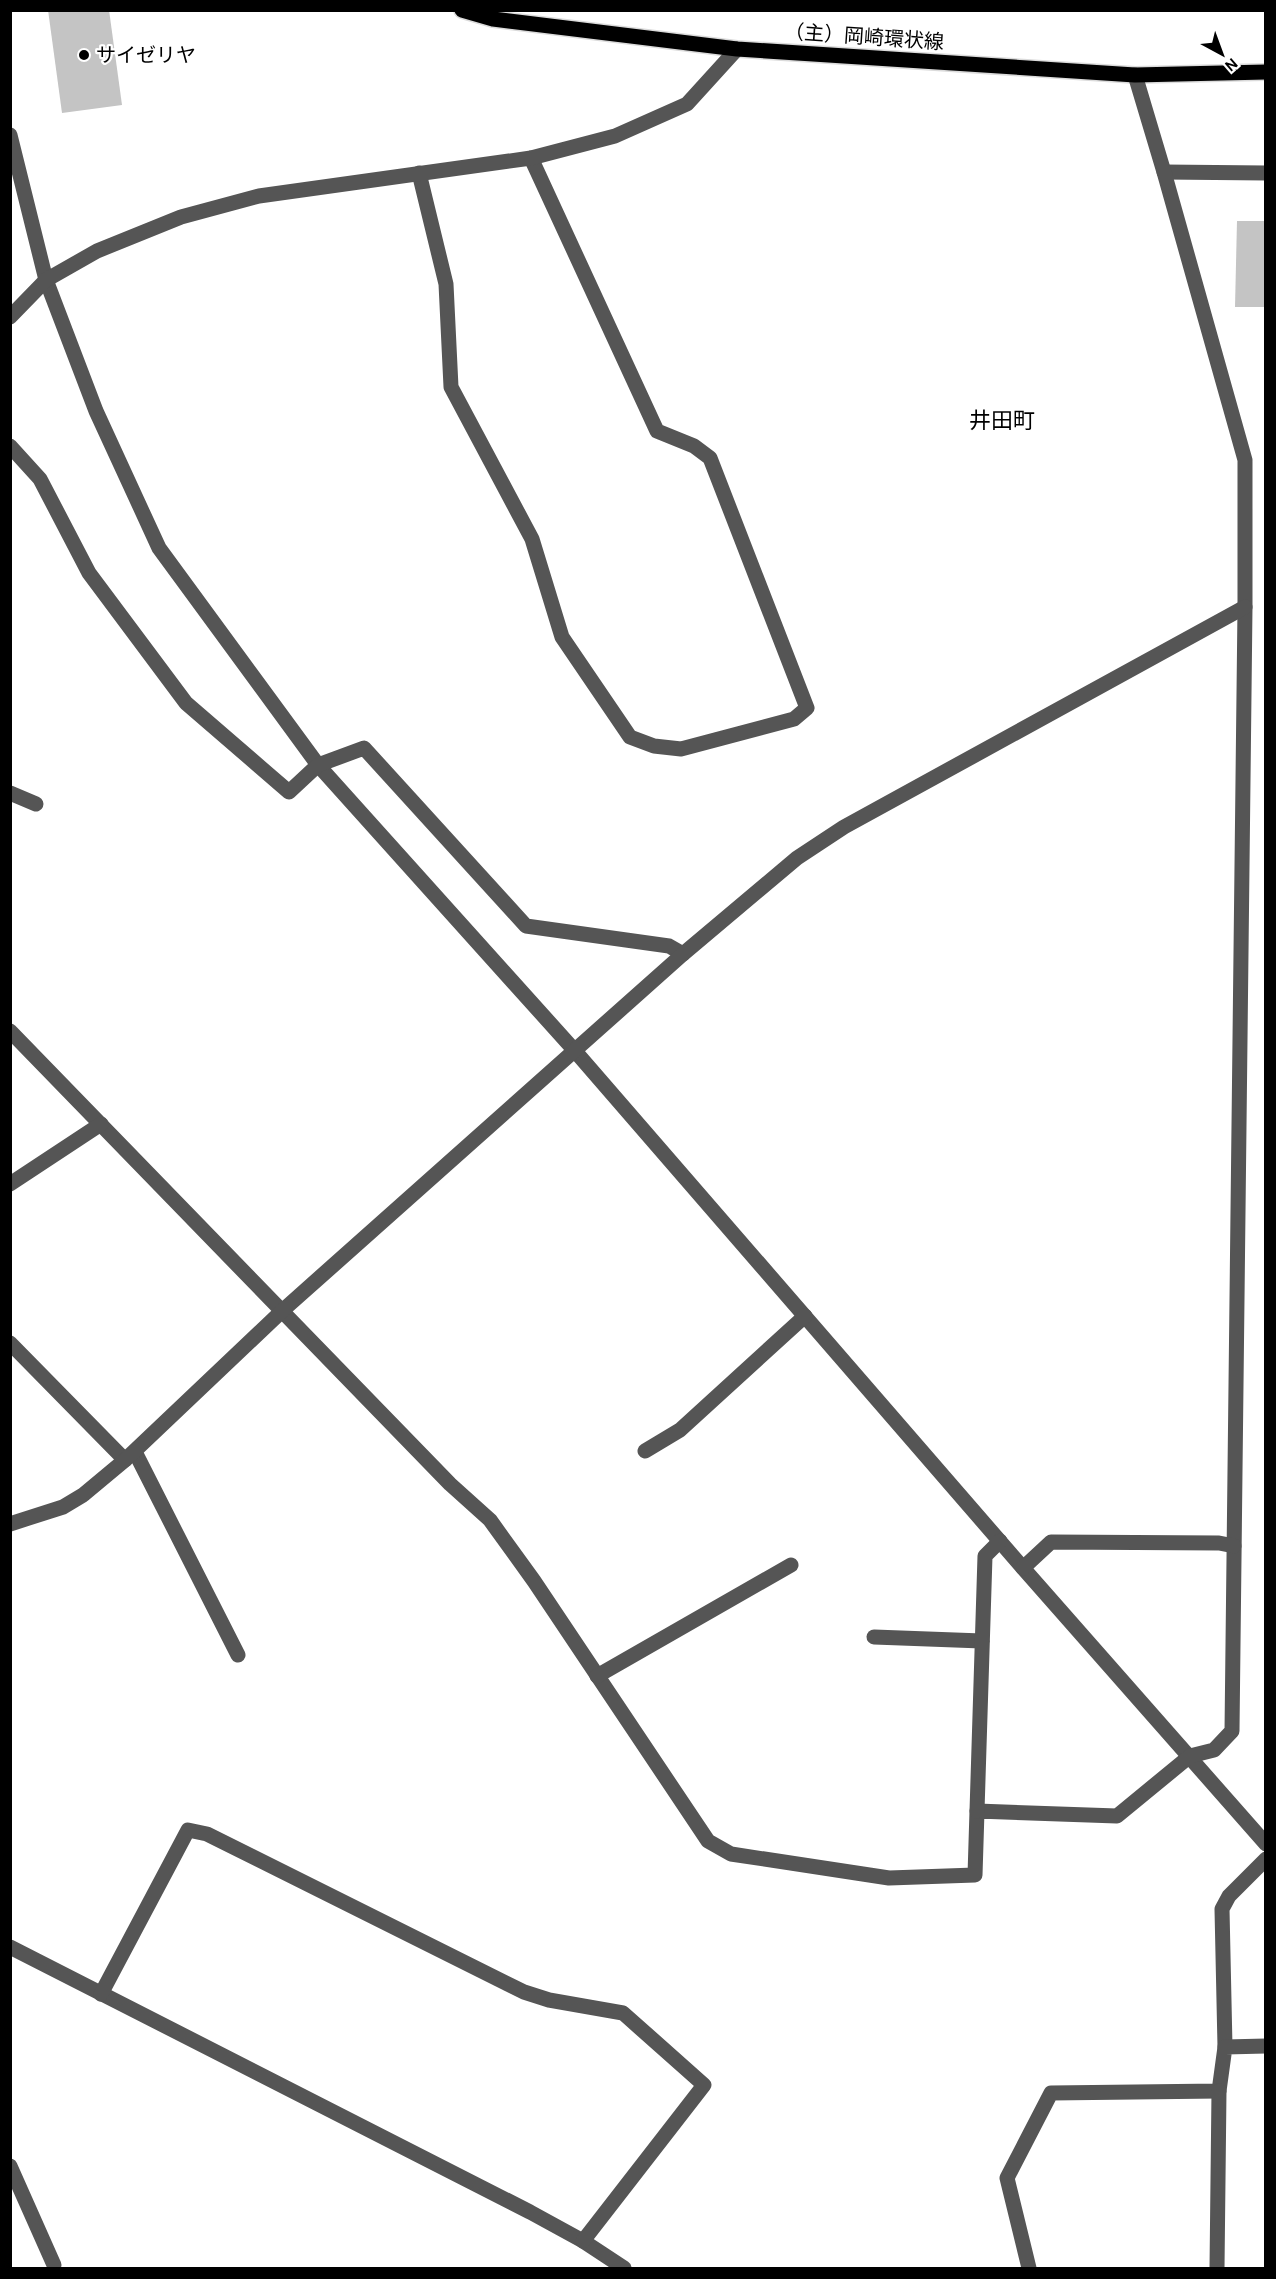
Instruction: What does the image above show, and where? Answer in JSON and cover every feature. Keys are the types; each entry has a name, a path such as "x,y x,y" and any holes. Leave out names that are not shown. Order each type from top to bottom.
{"main road":[{"name":"（主）岡崎環状線","path":"462,10 493,19 737,49 1135,75 1266,72"}],"street":[{"path":"10,317 46,280 97,251 181,217 259,196 531,158 615,136 687,104 737,49"},
{"path":"977,1811 1116,1815 1190,1756 1214,1750 1232,1731 1245,459 1135,75"},
{"path":"10,135 46,280 96,411 159,548 318,765 575,1051 1023,1568 1266,1844"},
{"path":"418,173 446,284 451,387 532,539 562,637 630,737 654,746 681,749 794,719 807,708 710,458 694,446 657,431 531,158"},
{"path":"1164,172 1266,173"},
{"path":"10,446 39,479 89,573 186,703 289,792 318,765 364,748 526,926 669,946 683,954"},
{"path":"10,1524 63,1507 83,1495 130,1456 282,1311 683,954 797,858 844,827 1245,607"},
{"path":"10,793 36,804"},
{"path":"10,1031 450,1484 490,1520 534,1581 708,1841 731,1854 889,1878 975,1875 985,1556 1000,1541"},
{"path":"10,1184 101,1124"},
{"path":"645,1451 680,1430 805,1316"},
{"path":"10,1343 130,1456 238,1655"},
{"path":"1023,1568 1051,1542 1219,1543 1234,1546"},
{"path":"597,1676 791,1565"},
{"path":"874,1637 982,1641"},
{"path":"101,1994 188,1830 207,1834 524,1992 549,2000 623,2013 704,2085 583,2241"},
{"path":"1217,2268 1219,2091 1225,2047 1222,1910 1229,1896 1266,1859"},
{"path":"10,1947 583,2241 624,2268"},
{"path":"1225,2047 1266,2046"},
{"path":"1029,2268 1007,2178 1051,2093 1219,2091"},
{"path":"10,2166 54,2265"}],"building":[{"path":"48,10 109,10 122,105 62,113"},
{"path":"1237,221 1266,221 1266,307 1235,307"}],"place":[{"name":"サイゼリヤ","path":"84,55"}],"district":[{"name":"井田町","path":"1002,421"}]}
